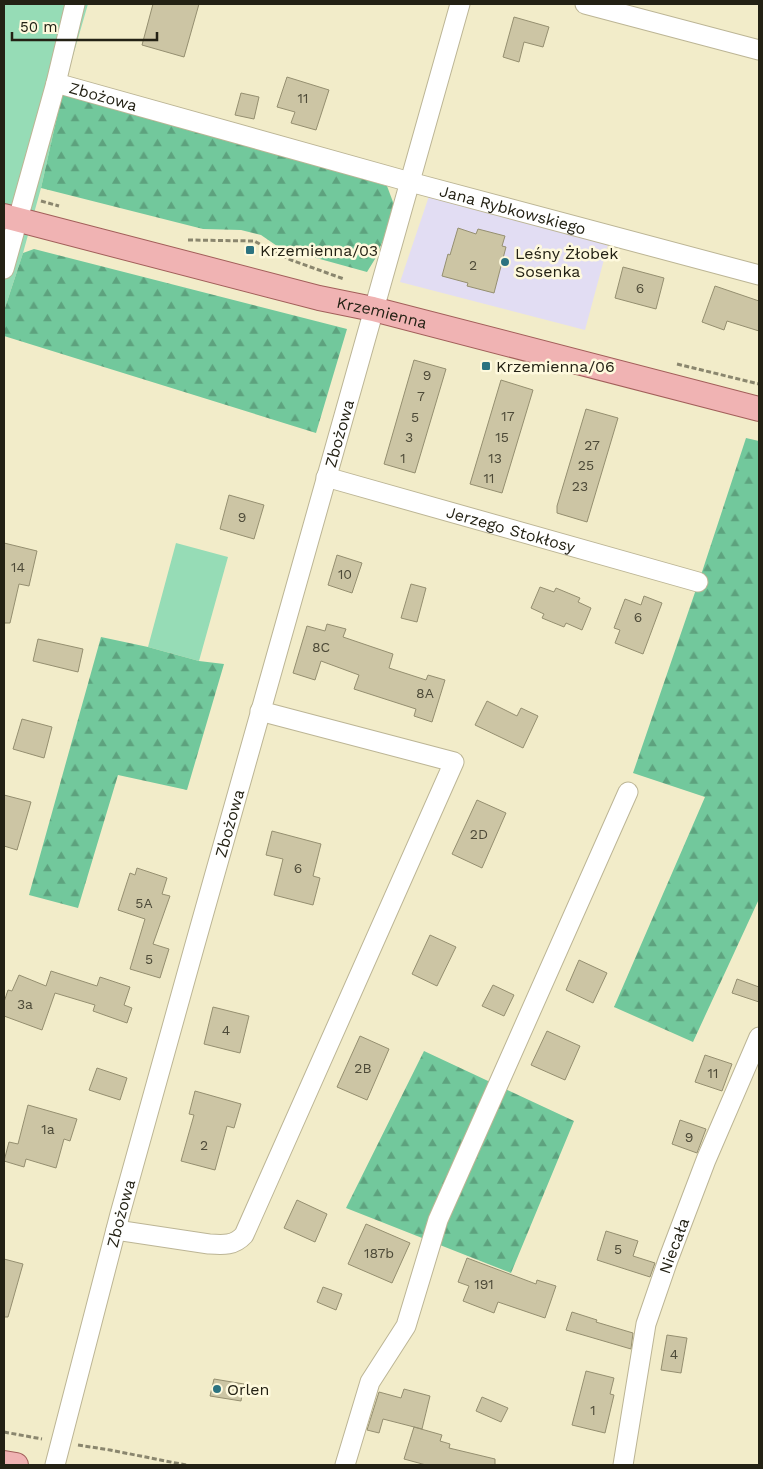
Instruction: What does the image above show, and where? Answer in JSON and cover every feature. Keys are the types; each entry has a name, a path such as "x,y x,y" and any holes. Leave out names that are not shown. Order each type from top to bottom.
{"main road":[{"name":"Krzemienna","path":"11,217 319,298 373,309 759,409"},
{"path":"4,1463 16,1465"}],"street":[{"path":"4,269 11,217 56,83 75,4"},
{"name":"Zbożowa","path":"55,1465 116,1230 260,711 460,4"},
{"path":"585,4 759,50"},
{"name":"Zbożowa","path":"56,83 410,182"},
{"name":"Jana Rybkowskiego","path":"410,182 759,275"},
{"name":"Jerzego Stokłosy","path":"326,477 698,582"},
{"path":"116,1230 223,1245 232,1244 244,1235 454,762 260,711"},
{"path":"345,1465 370,1382 406,1326 438,1220 628,792"},
{"name":"Niecała","path":"623,1465 646,1324 706,1160 759,1037"}],"path":[{"path":"4,1432 186,1465"}],"shaded area":[{"name":"Leśny Żłobek Sosenka","path":"429,196 609,241 585,330 400,282"}],"green space":[{"path":"4,4 88,4 63,90 41,188 4,311"},
{"path":"63,90 387,186 396,210 375,259 367,272 280,248 261,235 241,230 203,229 41,188"},
{"path":"34,249 347,329 316,433 4,336 4,311 23,253"},
{"path":"746,438 759,441 759,899 693,1042 614,1007 705,797 633,773"},
{"path":"176,543 228,557 199,661 148,647"},
{"path":"101,637 199,661 224,664 187,790 118,775 78,908 29,895"},
{"path":"424,1051 574,1121 511,1273 346,1208"}],"building":[{"path":"153,4 199,4 184,57 142,45"},
{"path":"514,17 549,27 543,47 524,42 519,62 503,57"},
{"path":"287,77 329,90 316,130 291,123 295,112 277,107"},
{"path":"241,93 259,97 254,119 235,115"},
{"path":"458,228 476,234 478,229 505,236 502,246 506,247 494,293 467,286 468,283 442,276"},
{"path":"623,267 664,278 656,309 615,298"},
{"path":"715,286 759,301 759,331 727,321 724,330 702,322"},
{"path":"414,360 446,369 415,473 384,464"},
{"path":"501,380 533,390 502,493 470,484"},
{"path":"586,409 618,418 587,522 557,513 557,506"},
{"path":"229,495 264,505 254,539 220,529"},
{"path":"4,543 37,551 29,586 19,584 10,623 4,623"},
{"path":"337,555 362,563 352,593 328,585"},
{"path":"411,584 426,588 417,622 401,618"},
{"path":"540,587 554,592 556,588 580,598 578,602 591,608 582,630 566,623 564,627 542,618 544,614 531,608"},
{"path":"644,596 662,603 643,654 615,643 620,630 614,628 625,599 641,605"},
{"path":"327,624 346,629 343,637 393,654 389,668 426,680 428,675 445,680 432,722 414,716 416,709 354,689 359,675 321,661 315,680 293,673 307,626 325,631"},
{"path":"38,639 83,649 78,672 33,661"},
{"path":"487,701 517,716 521,708 538,716 523,748 475,725"},
{"path":"22,719 52,727 44,758 13,749"},
{"path":"4,795 31,802 17,850 4,846"},
{"path":"477,800 506,813 482,868 452,854"},
{"path":"272,831 321,844 313,876 320,878 313,905 274,895 283,859 266,855"},
{"path":"137,868 167,878 162,894 170,896 153,944 169,949 160,978 130,969 145,919 118,910 130,873 135,875"},
{"path":"430,935 456,947 437,986 412,974"},
{"path":"579,960 607,973 593,1003 566,990"},
{"path":"51,971 97,986 100,977 130,987 124,1005 132,1008 127,1023 93,1011 95,1005 55,993 42,1030 4,1016 4,1002 8,990 12,991 19,975 46,986"},
{"path":"737,979 759,987 759,1002 732,993"},
{"path":"493,985 514,995 504,1016 482,1006"},
{"path":"213,1007 249,1016 240,1053 204,1044"},
{"path":"547,1031 580,1046 565,1080 531,1065"},
{"path":"360,1036 389,1049 367,1100 337,1087"},
{"path":"705,1055 732,1064 722,1091 695,1082"},
{"path":"97,1068 127,1078 120,1100 89,1090"},
{"path":"195,1091 241,1104 234,1128 227,1126 215,1170 181,1161 194,1115 189,1114"},
{"path":"28,1105 77,1119 70,1141 64,1139 56,1168 26,1159 24,1167 4,1161 9,1142 18,1144"},
{"path":"680,1120 706,1129 697,1153 672,1144"},
{"path":"297,1200 327,1214 315,1242 284,1228"},
{"path":"366,1224 410,1243 392,1283 348,1264"},
{"path":"606,1231 638,1241 633,1256 655,1263 650,1277 597,1260"},
{"path":"467,1258 536,1284 537,1280 556,1286 545,1318 498,1302 494,1313 463,1301 469,1286 458,1282"},
{"path":"4,1259 23,1264 8,1317 4,1317"},
{"path":"323,1287 342,1294 336,1310 317,1302"},
{"path":"572,1312 597,1320 596,1322 633,1333 631,1349 566,1330"},
{"path":"667,1335 687,1338 681,1373 661,1370"},
{"path":"586,1371 614,1378 610,1394 614,1395 605,1433 572,1425"},
{"path":"214,1379 244,1384 241,1401 210,1396"},
{"path":"404,1389 430,1396 422,1429 383,1419 379,1433 367,1430 379,1392 401,1398"},
{"path":"482,1397 508,1408 501,1422 476,1411"},
{"path":"414,1427 442,1435 440,1441 450,1444 449,1448 495,1459 495,1465 426,1465 404,1459"}],"place":[{"name":"Krzemienna/03","path":"250,250"},
{"name":"Leśny Żłobek Sosenka","path":"505,262"},
{"name":"Krzemienna/06","path":"486,366"},
{"name":"Orlen","path":"217,1389"}]}
